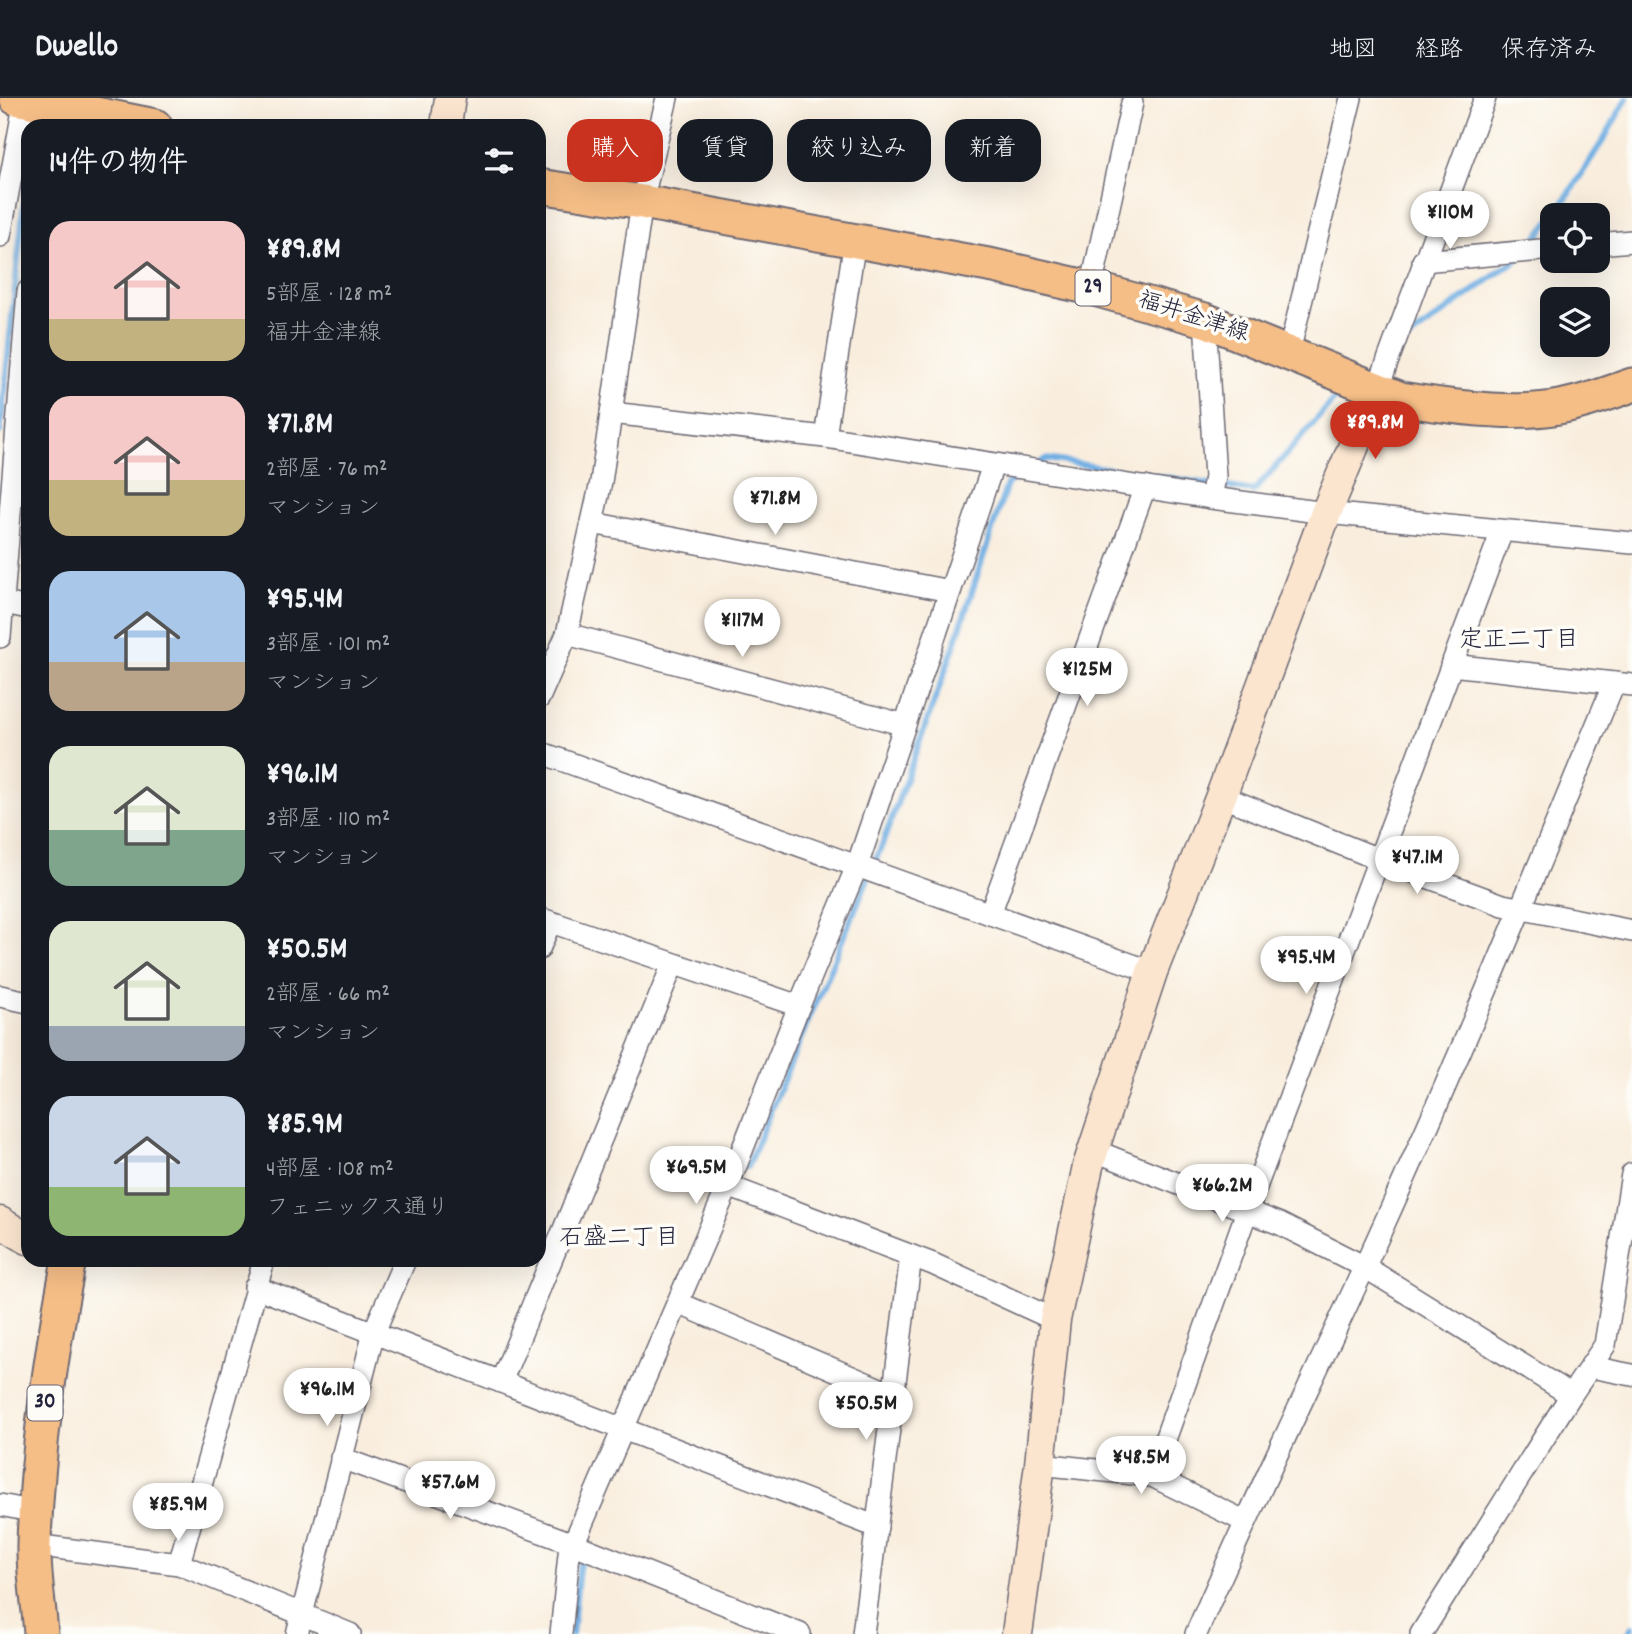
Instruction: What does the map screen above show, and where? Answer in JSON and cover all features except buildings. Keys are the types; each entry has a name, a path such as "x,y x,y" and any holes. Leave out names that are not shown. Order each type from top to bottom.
{"main road":[{"path":"21,99 57,117 79,119"},
{"name":"福井金津線","path":"546,187 994,265 1091,288 1205,320 1401,399 1435,405 1531,410 1574,404 1632,385"},
{"name":"30","path":"41,1634 34,1545 36,1512 51,1354 66,1267"}],"street":[{"path":"447,119 450,98"},
{"path":"546,682 567,634 601,482 642,202 667,98"},
{"path":"1289,352 1351,98"},
{"path":"1017,1634 1040,1464 1055,1320 1093,1150 1152,972 1221,796 1326,513 1377,390 1485,98"},
{"path":"0,236 21,99"},
{"path":"1091,288 1132,103"},
{"path":"825,438 855,240"},
{"path":"1610,243 1632,241"},
{"path":"1423,261 1540,249"},
{"path":"1205,320 1215,477 1211,498"},
{"path":"0,637 21,372"},
{"path":"611,413 825,438 1211,498 1326,513 1632,543"},
{"path":"561,1634 569,1554 727,1186 857,866 993,465"},
{"path":"990,914 1145,487"},
{"path":"592,523 950,592"},
{"path":"1152,1476 1247,1211 1502,531"},
{"path":"1,603 21,607"},
{"path":"567,634 905,725"},
{"path":"1196,1634 1244,1521 1365,1267 1521,909 1623,684 1451,665"},
{"path":"546,755 1152,972"},
{"path":"1221,796 1378,859 1503,905 1632,931"},
{"path":"546,920 799,1006"},
{"path":"500,1382 673,964"},
{"path":"0,996 21,1000"},
{"path":"1093,1150 1280,1224 1365,1267 1571,1395"},
{"path":"1421,1634 1605,1345 1632,1174"},
{"path":"727,1186 911,1256 1055,1320"},
{"path":"0,1222 21,1235"},
{"path":"863,1634 911,1256"},
{"path":"179,1564 262,1267"},
{"path":"300,1624 374,1332 402,1267"},
{"path":"255,1287 877,1527"},
{"path":"678,1303 894,1395"},
{"path":"1591,1367 1632,1375"},
{"path":"341,1458 574,1544 800,1634"},
{"path":"1040,1464 1152,1476 1244,1521"},
{"path":"0,1505 36,1512"},
{"path":"34,1545 179,1564 300,1624 350,1634"}],"waterway":[{"path":"1563,203 1627,98"},
{"path":"0,432 21,230"},
{"path":"1532,244 1540,234"},
{"path":"1401,344 1517,259"},
{"path":"1037,465 1046,459 1254,491 1332,402 1347,389"},
{"path":"747,1167 882,845 955,644 1007,484 1021,475"},
{"path":"572,1634 579,1568 584,1551"},
{"path":"1628,1634 1632,1627"}],"district":[{"name":"定正二丁目","path":"1519,641"},
{"name":"石盛二丁目","path":"619,1239"}]}
